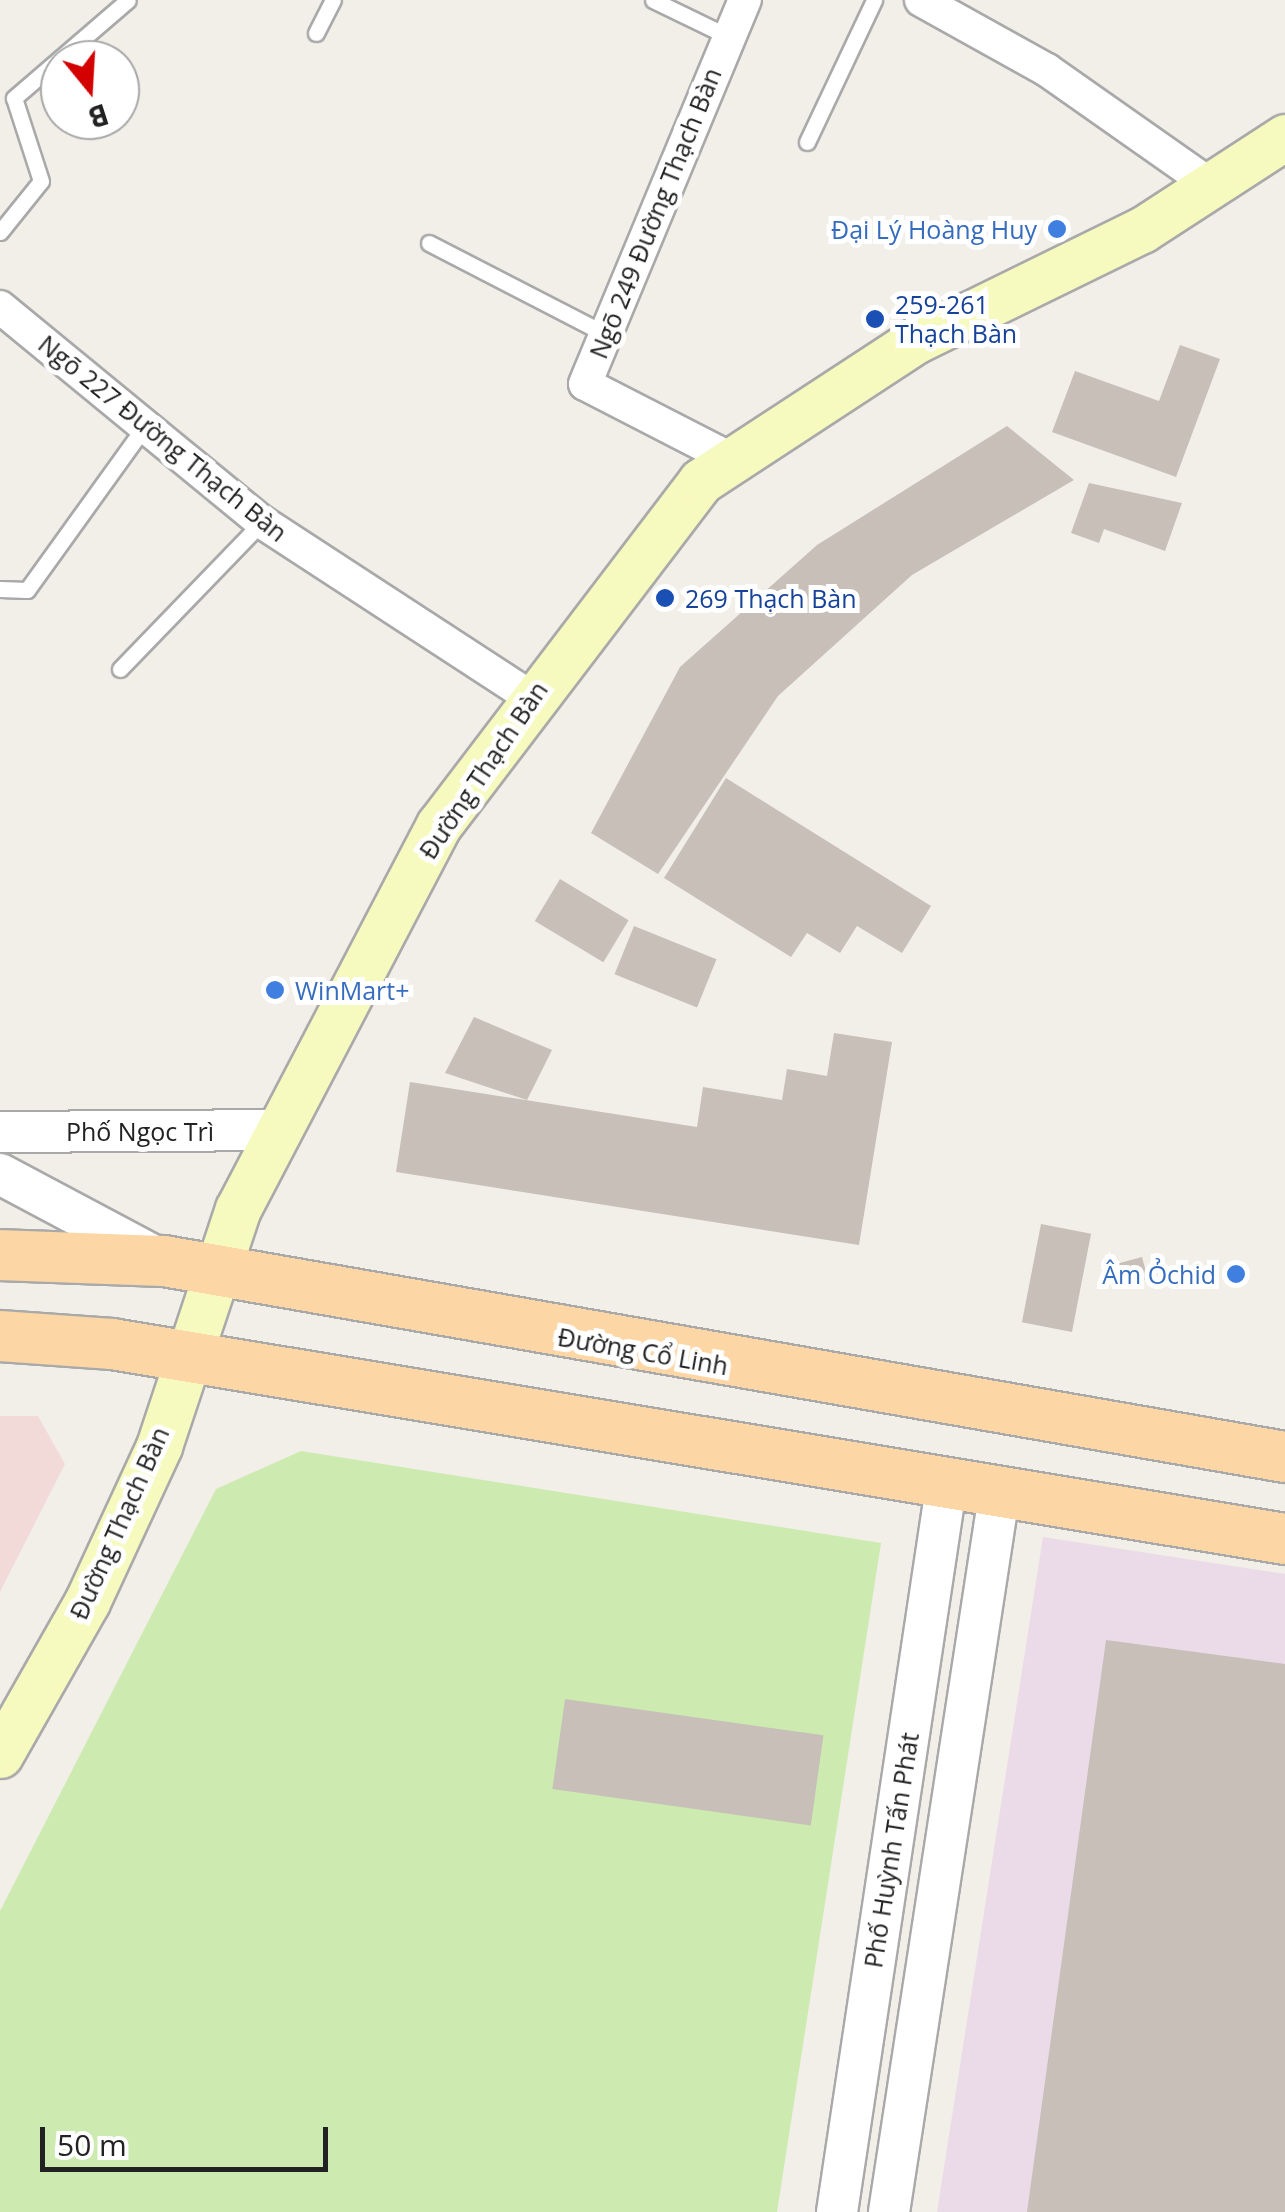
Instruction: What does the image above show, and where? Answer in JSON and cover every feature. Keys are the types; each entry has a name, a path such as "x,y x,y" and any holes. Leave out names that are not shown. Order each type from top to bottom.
{"main road":[{"name":"Đường Thạch Bàn","path":"0,1755 87,1602 159,1446 183,1359 214,1270 279,1130 439,825 530,696 701,482 915,340 1212,186 1282,143"},
{"name":"Đường Cổ Linh","path":"0,1255 164,1261 1285,1457"},
{"path":"0,1336 183,1359 946,1488 1285,1539"}],"street":[{"name":"Ngõ 249 Đường Thạch Bàn","path":"733,460 585,384 726,36 746,0"},
{"path":"921,0 1048,70 1212,186"},
{"name":"Ngõ 227 Đường Thạch Bàn","path":"0,307 262,522 530,696"},
{"name":"Phố Ngọc Trì","path":"0,1132 279,1130"},
{"path":"0,1174 164,1261"},
{"name":"Phố Huỳnh Tấn Phát","path":"837,2212 946,1488"},
{"path":"889,2212 999,1496"}],"lane":[{"path":"0,232 40,181 14,98 128,0"},
{"path":"316,34 333,0"},
{"path":"653,0 726,36"},
{"path":"807,142 874,0"},
{"path":"429,242 605,334"},
{"path":"0,589 27,590 144,427"},
{"path":"120,669 262,522"}],"shaded area":[{"path":"0,1416 38,1416 65,1464 0,1592"},
{"path":"1043,1537 1285,1574 1285,2212 937,2212"}],"green space":[{"path":"301,1451 881,1543 777,2212 0,2212 0,1911 216,1489"}],"building":[{"path":"1180,345 1220,359 1176,477 1052,432 1075,371 1159,401"},
{"path":"1007,426 1074,480 912,575 778,696 658,874 591,833 680,667 817,545"},
{"path":"1089,483 1182,503 1165,551 1104,529 1099,543 1071,533"},
{"path":"726,778 931,906 902,953 857,926 840,953 807,933 791,957 664,878"},
{"path":"560,879 629,920 603,962 535,921"},
{"path":"634,926 717,959 697,1008 615,974"},
{"path":"474,1017 552,1050 527,1100 445,1073"},
{"path":"834,1033 892,1042 859,1245 396,1172 410,1082 697,1127 703,1087 782,1100 787,1069 827,1076"},
{"path":"1041,1224 1091,1234 1072,1332 1022,1322"},
{"path":"1142,1257 1148,1279 1125,1285 1119,1263"},
{"path":"1106,1640 1285,1664 1285,2212 1027,2212"},
{"path":"565,1699 823,1735 811,1825 552,1789"}],"place":[{"name":"Đại Lý Hoàng Huy","path":"1057,229"},
{"name":"259-261 Thạch Bàn","path":"875,319"},
{"name":"269 Thạch Bàn","path":"665,598"},
{"name":"WinMart+","path":"275,990"},
{"name":"Âm Ỏchid","path":"1236,1274"}]}
